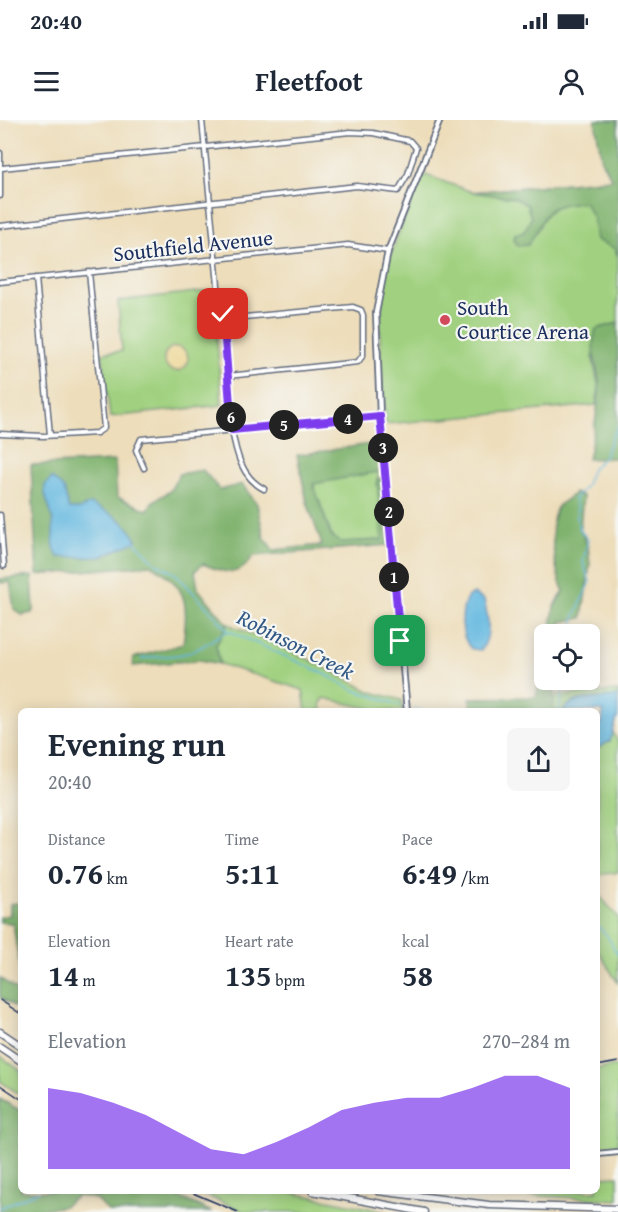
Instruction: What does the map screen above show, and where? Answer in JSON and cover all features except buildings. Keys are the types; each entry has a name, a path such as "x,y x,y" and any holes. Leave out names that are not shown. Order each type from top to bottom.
{"highway":[{"path":"0,1032 18,1044"},
{"path":"0,1047 18,1060"},
{"path":"328,1194 424,1212"},
{"path":"404,1194 489,1204 618,1209"}],"street":[{"path":"202,120 232,430 239,460 253,483 264,489"},
{"path":"407,708 380,416 376,314 388,251 440,120"},
{"path":"0,226 357,186 398,191 408,174 416,148 411,141 373,133 350,132 2,168"},
{"path":"0,153 2,168 0,196"},
{"name":"Southfield Avenue","path":"0,282 348,245 388,251"},
{"path":"0,434 96,433 104,428 89,272"},
{"path":"36,278 50,435"},
{"path":"223,319 353,307 361,310 363,315 363,355 358,362 228,376"},
{"path":"144,468 136,450 141,439 380,416"},
{"path":"0,515 4,566"},
{"path":"600,1154 618,1152"}],"green space":[{"path":"595,120 618,120 618,256 614,248 596,240 593,218 584,202 553,208 548,212 528,245 518,246 514,239 515,234 524,232 531,218 527,205 515,198 472,192 612,179 602,162"},
{"path":"423,174 472,192 612,179 618,232 618,323 596,329 593,360 599,388 596,405 386,424 380,346 383,288 394,244"},
{"path":"213,290 222,405 110,417 102,353 122,351 118,301"},
{"path":"618,323 618,458 588,459 599,389 594,338 596,329"},
{"path":"376,443 378,472 313,484 331,535 339,542 382,540 377,479 382,479 388,545 253,556 243,568 237,571 218,570 203,564 195,571 198,589 228,624 216,645 220,664 200,660 133,666 133,658 183,644 185,607 183,598 173,581 151,565 37,575 31,465 115,461 117,497 148,510 152,502 170,491 179,474 203,470 220,490 242,484 257,504 264,537 273,550 322,545 307,502 297,455"},
{"path":"378,472 382,540 339,543 331,535 313,483"},
{"path":"574,493 583,496 580,528 588,547 590,564 582,618 551,624 554,607 564,591 555,561 553,522 559,505"},
{"path":"32,576 34,610 32,613 22,615 14,609 10,582 0,583 0,579"},
{"path":"228,624 310,660 371,692 402,700 402,708 367,708 324,698 322,708 306,708 303,690 220,664 216,645"},
{"path":"538,690 554,690 553,708 471,708 470,698 536,697"},
{"path":"618,691 618,696 581,700 566,708 553,708 553,696"},
{"path":"613,732 618,742 618,872 600,875 600,747 610,741"},
{"path":"600,896 618,917 618,983 600,954"},
{"path":"18,903 18,957 13,923 0,922 0,917 10,915 10,904"},
{"path":"0,978 18,991 18,1009 0,997"},
{"path":"0,1056 18,1069 18,1093 0,1081"},
{"path":"618,1066 618,1148 600,1150 600,1069"},
{"path":"0,1099 18,1109 18,1194 172,1194 212,1212 109,1212 96,1199 78,1196 62,1207 0,1212"},
{"path":"618,1176 618,1200 502,1194 600,1194 600,1177"},
{"path":"202,1194 298,1194 389,1212 246,1212"}],"sand":[{"path":"176,347 181,348 187,354 187,364 181,370 176,371 171,370 165,364 164,359 165,354 171,348"}],"water":[{"path":"52,478 64,489 69,509 79,509 90,504 104,510 116,517 132,532 136,539 135,542 100,557 58,557 45,493 45,485"},
{"path":"474,594 484,600 488,619 487,639 481,650 472,649 468,644 462,624 465,602 468,596"},
{"path":"618,696 618,716 610,741 600,747 600,724 602,724 603,711 600,711 600,708 566,708 581,700"}],"waterway":[{"path":"574,624 590,581 583,563 588,540 579,527 574,499 585,487 592,469 603,458 618,425"},
{"name":"Robinson Creek","path":"135,542 156,563 176,574 229,631 323,673 354,690 403,706"},
{"path":"141,659 188,653 229,631"},
{"path":"560,708 563,690"},
{"name":"Robinson Creek","path":"600,929 606,934 618,955"},
{"path":"0,1208 32,1194"}],"railway":[{"path":"0,1000 18,1012"},
{"path":"600,1065 618,1062"},
{"path":"0,1085 18,1097"},
{"path":"195,1194 238,1212"}],"place":[{"name":"South Courtice Arena","path":"445,320"}],"route":[{"path":"223,314 232,430 380,416 400,641"}]}
